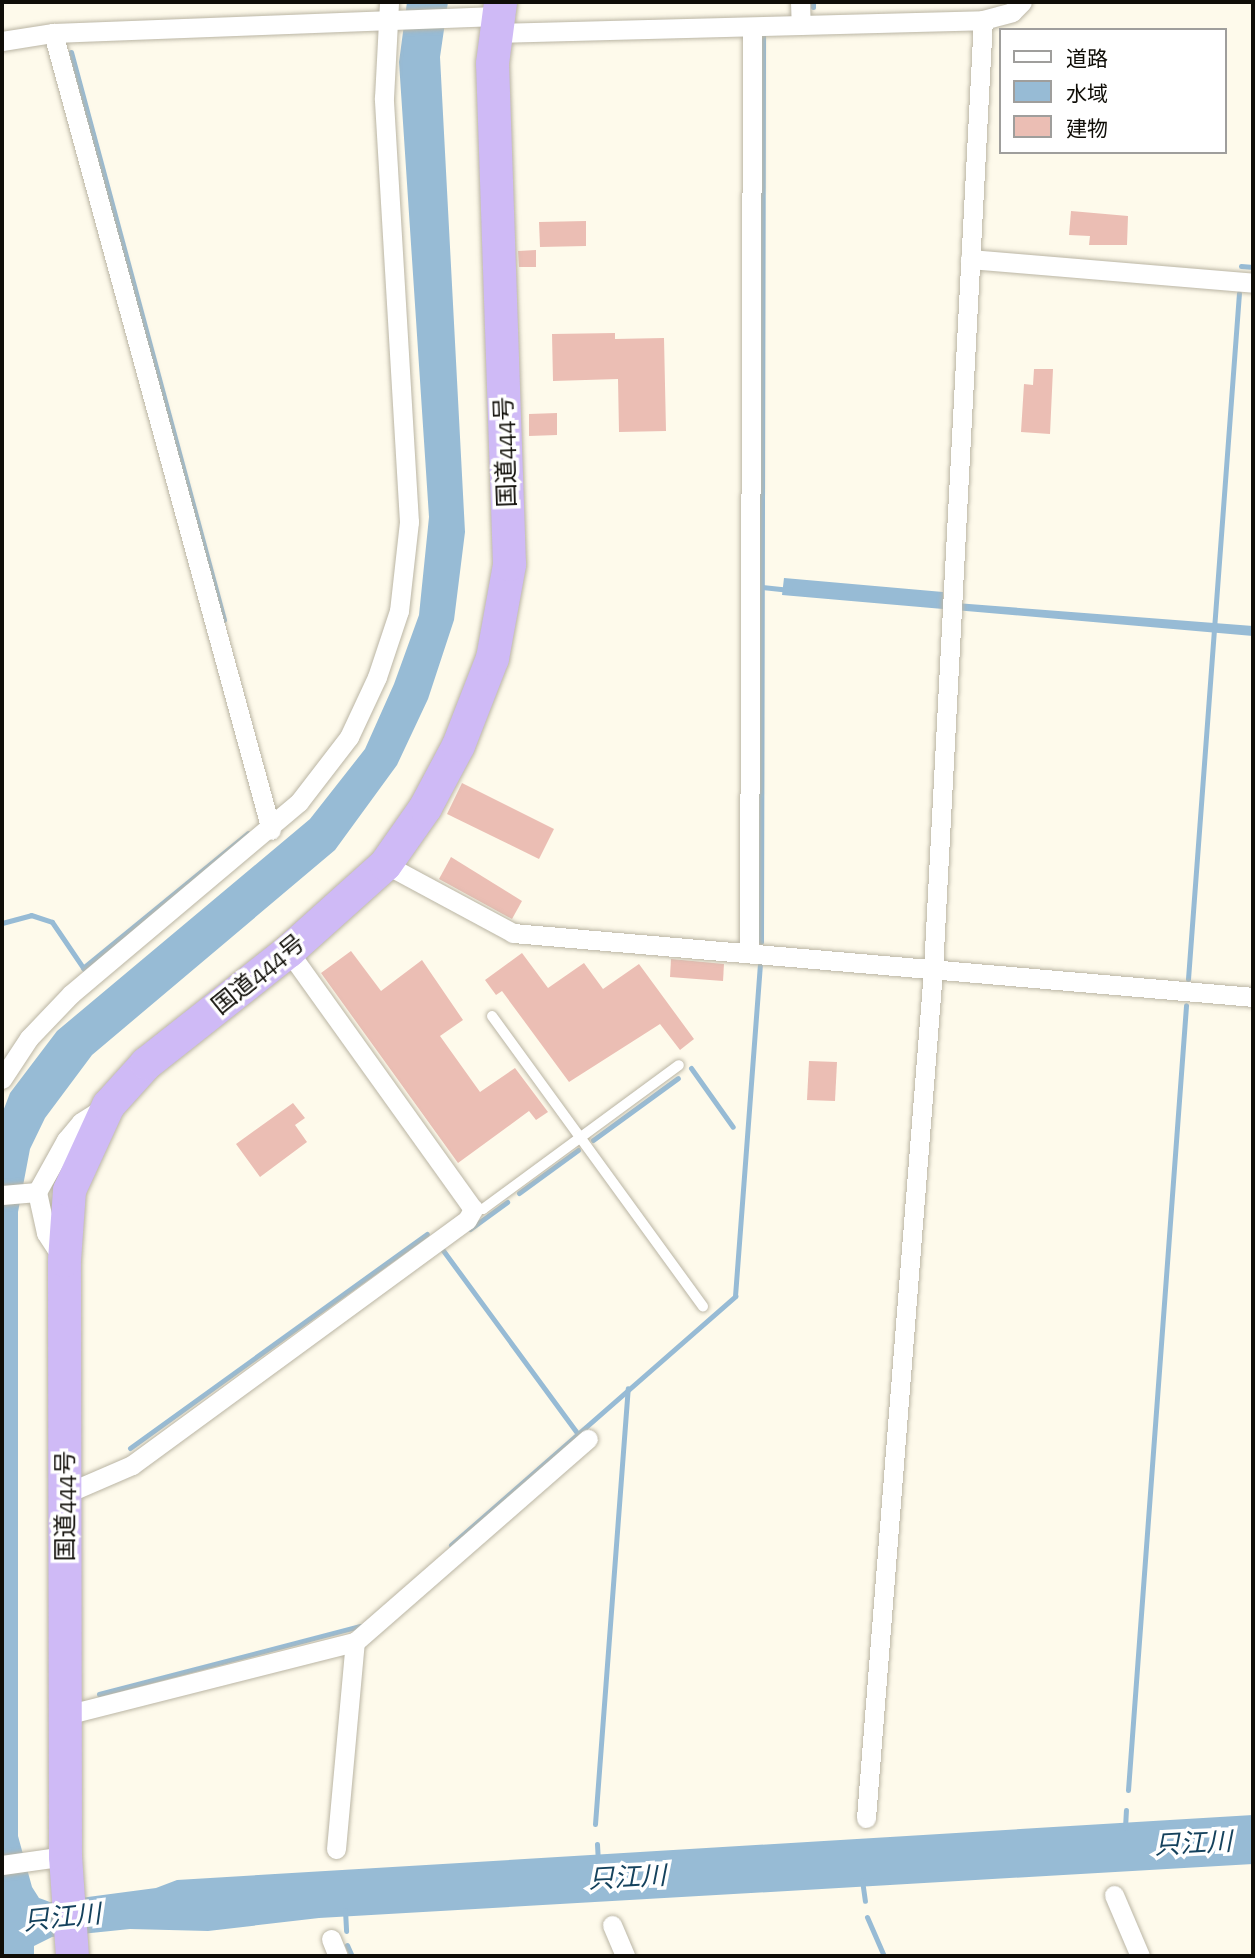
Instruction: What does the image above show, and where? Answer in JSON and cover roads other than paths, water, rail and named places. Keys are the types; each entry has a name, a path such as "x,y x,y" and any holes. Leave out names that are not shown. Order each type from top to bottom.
{"highway":[{"name":"国道444号","path":"72,1956 50,1859 66,1715 64,1260 69,1189 108,1105 146,1063 288,951 385,864 425,807 458,745 492,658 509,564 497,17"}],"street":[{"path":"800,2 801,25"},
{"path":"2,41 54,33 387,15 751,27 983,20 1012,12 1022,2"},
{"path":"2,1079 29,1038 90,979 271,830 349,737 399,611 409,522 387,15"},
{"path":"866,1818 933,970 983,20"},
{"path":"749,952 751,27"},
{"path":"54,33 271,830"},
{"path":"970,259 1253,283"},
{"path":"385,864 513,933 1253,997"},
{"path":"65,1494 132,1465 467,1220 473,1209 288,951"},
{"path":"34,1192 81,1122 108,1105"},
{"path":"2,1195 34,1192"},
{"path":"34,1192 46,1233 64,1260"},
{"path":"66,1715 355,1643 588,1439"},
{"path":"336,1849 355,1643"},
{"path":"2,1865 50,1859"},
{"path":"1114,1895 1140,1956"},
{"path":"612,1925 625,1956"}],"lane":[{"path":"492,1016 703,1306"},
{"path":"473,1209 483,1209 679,1065"}],"water":[{"name":"只江川","path":"407,2 448,2 440,57 465,532 454,620 428,699 397,765 335,850 92,1055 45,1118 30,1149 18,1212 18,1836 32,1887 39,1898 50,1902 156,1888 177,1880 1253,1815 1253,1864 319,1918 208,1931 130,1929 52,1937 34,1946 34,1956 2,1956 2,1114 10,1093 57,1031 310,819 365,749 394,684 419,615 429,517 399,62"},
{"path":"784,578 943,592 943,602 1253,626 1253,636 782,595"}],"waterway":[{"path":"813,2 813,7"},
{"path":"761,942 763,35"},
{"path":"71,52 224,620"},
{"path":"1241,266 1253,267"},
{"path":"1188,979 1239,293"},
{"path":"762,587 790,590"},
{"path":"83,968 248,833"},
{"path":"2,923 31,915 52,922 84,969"},
{"path":"451,1545 735,1296 760,965"},
{"path":"1128,1790 1186,1005"},
{"path":"691,1068 733,1127"},
{"path":"593,1140 678,1078"},
{"path":"519,1193 578,1150"},
{"path":"470,1229 507,1202"},
{"path":"130,1448 427,1234"},
{"path":"442,1249 577,1433"},
{"path":"595,1824 628,1388"},
{"path":"99,1694 360,1626"},
{"path":"1125,1828 1126,1810"},
{"name":"只江川","path":"597,1844 598,1861"},
{"path":"862,1880 865,1901"},
{"path":"345,1910 346,1931"},
{"path":"867,1917 884,1956"},
{"path":"347,1945 352,1956"}]}
